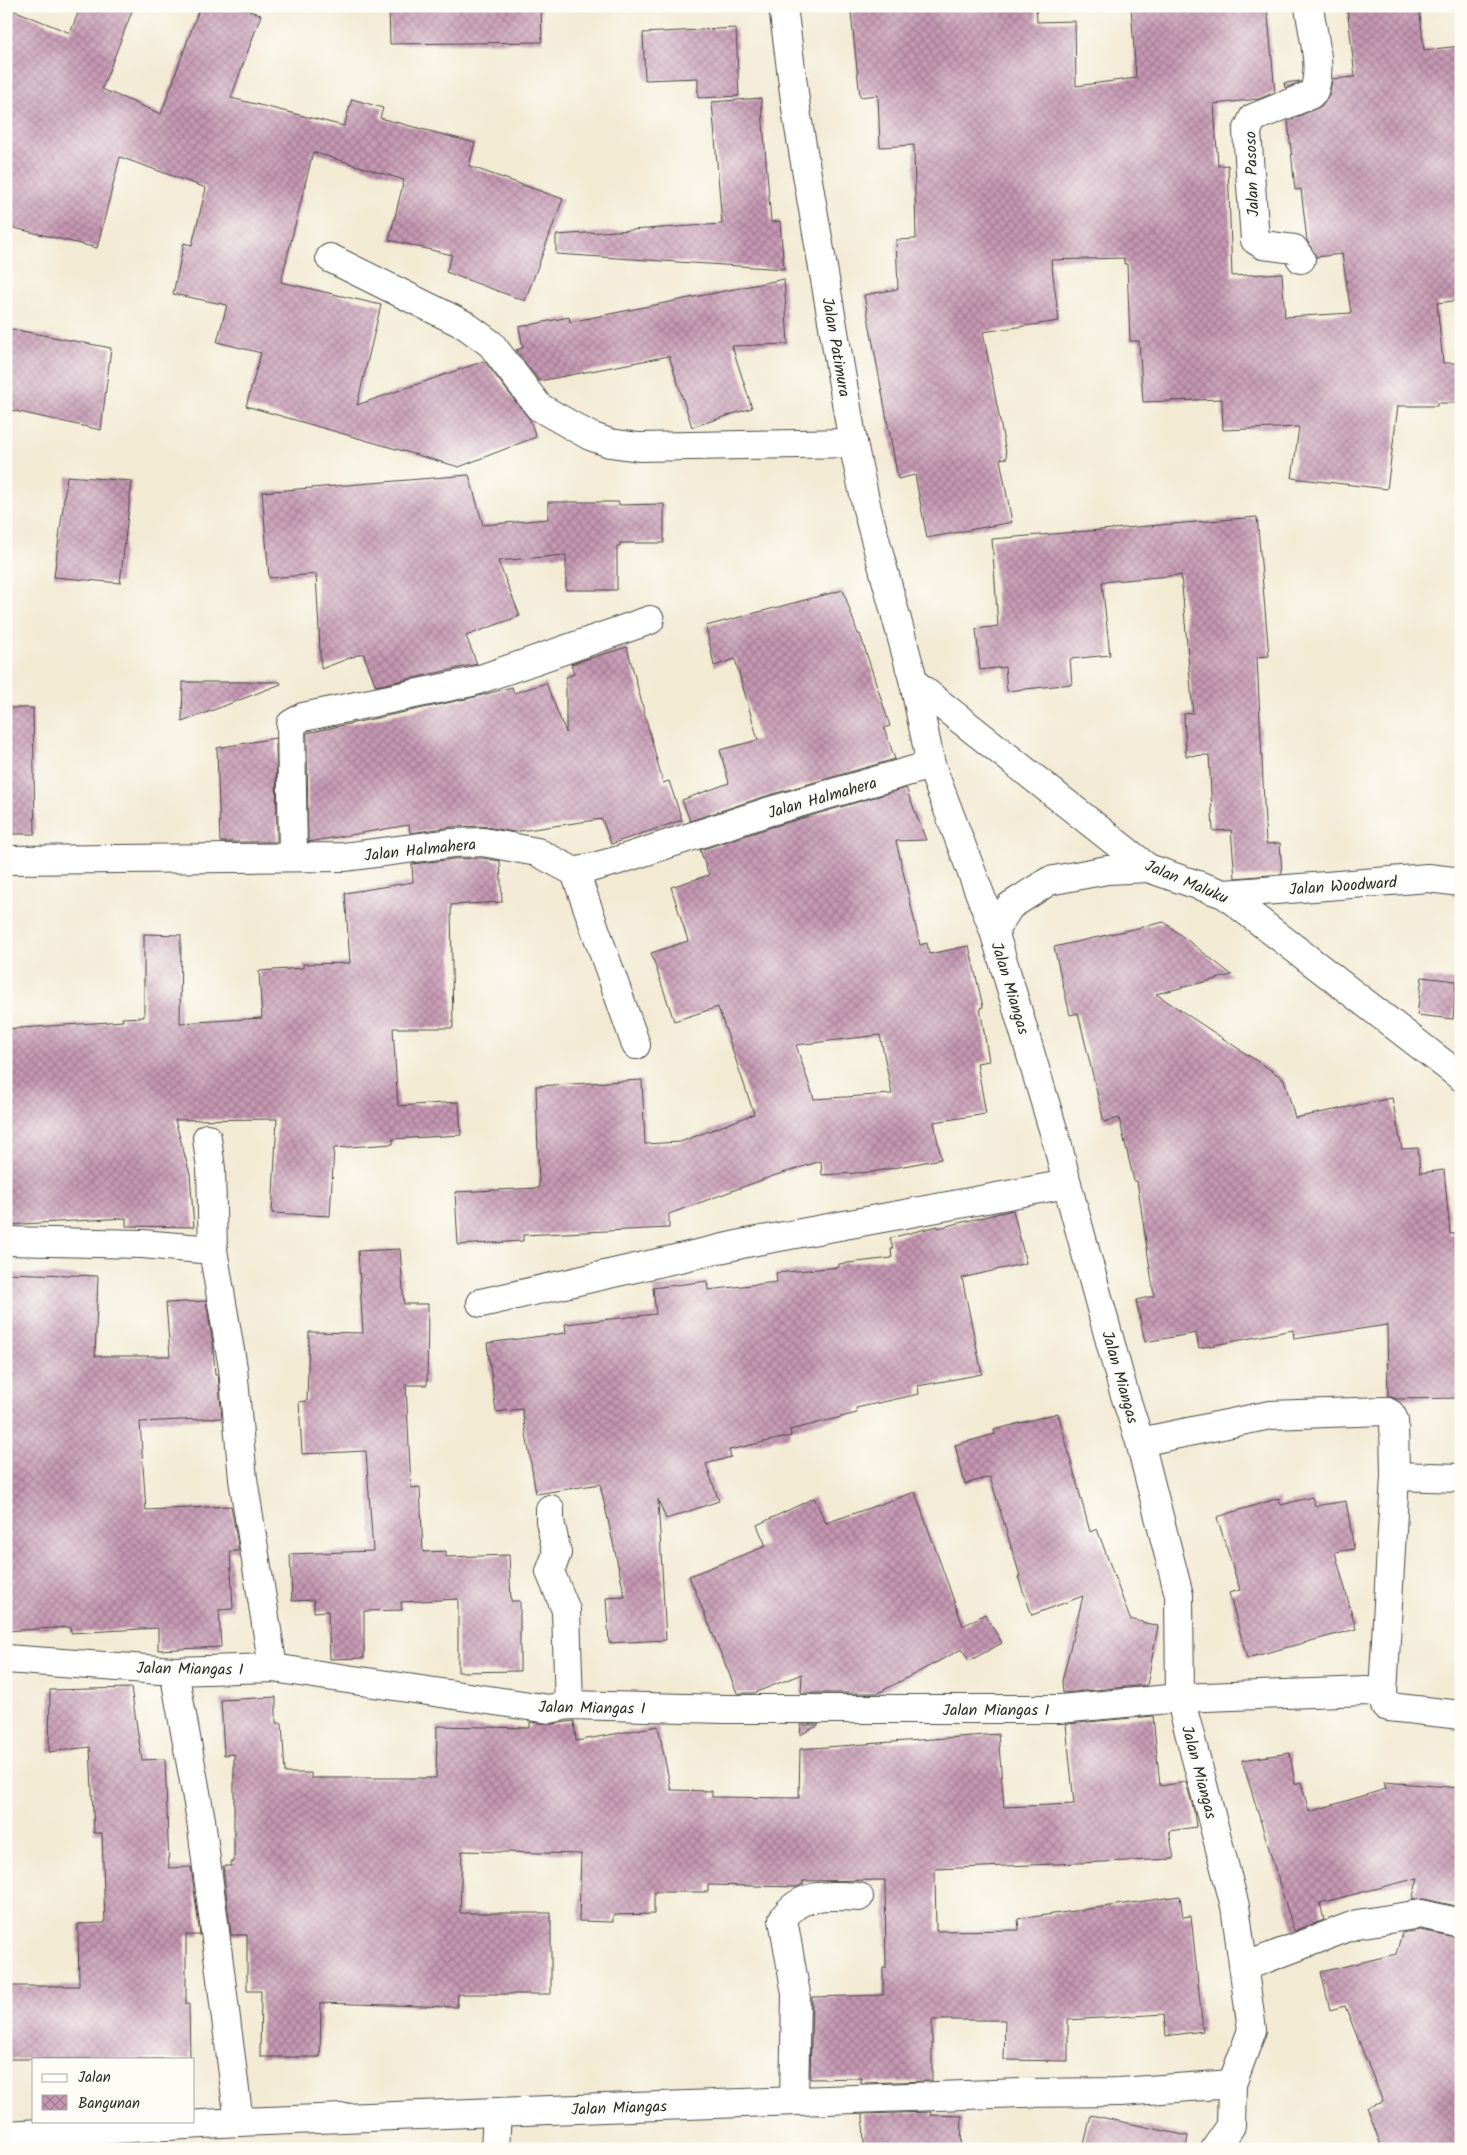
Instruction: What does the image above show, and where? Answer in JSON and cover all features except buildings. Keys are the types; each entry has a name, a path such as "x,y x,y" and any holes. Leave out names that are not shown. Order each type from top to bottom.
{"street":[{"name":"Jalan Patimura","path":"783,6 797,116 853,443 867,509 914,683"},
{"name":"Jalan Pasoso","path":"1301,259 1294,249 1263,245 1255,240 1247,131 1253,118 1310,95 1314,91 1316,72 1308,6"},
{"path":"330,258 465,324 491,344 539,407 590,436 610,443 639,448 853,443"},
{"path":"293,857 291,724 302,717 472,682 650,620"},
{"name":"Jalan Miangas","path":"914,683 931,765 994,930 1058,1146 1140,1442 1178,1595 1180,1698 1236,1906 1252,2030 1232,2084 1230,2126 1215,2149"},
{"name":"Jalan Maluku","path":"914,683 1148,868 1224,894 1461,1077"},
{"name":"Jalan Halmahera","path":"6,860 210,860 344,857 453,843 483,842 537,852 575,872 616,861 767,812 931,765"},
{"path":"994,930 1010,906 1049,881 1107,870 1148,868"},
{"path":"575,872 636,1045"},
{"name":"Jalan Woodward","path":"1224,894 1428,878 1461,882"},
{"path":"207,1138 211,1169 213,1250 233,1368 243,1479 274,1668"},
{"path":"481,1303 746,1243 1067,1184"},
{"path":"6,1241 142,1244 213,1250"},
{"path":"1140,1442 1270,1416 1385,1410 1391,1414 1394,1420 1395,1476 1383,1694 1385,1706 1461,1715"},
{"path":"1395,1476 1461,1478"},
{"path":"550,1510 550,1520 557,1552 550,1572 566,1610 569,1705"},
{"name":"Jalan Miangas I","path":"6,1659 174,1670 274,1668 549,1709 569,1705 724,1709 1060,1709 1180,1698 1367,1691 1383,1694"},
{"path":"174,1670 201,1820 239,2122"},
{"path":"794,2101 796,1994 783,1919 791,1906 824,1894 859,1897"},
{"path":"1244,1967 1365,1922 1421,1914 1461,1923"},
{"name":"Jalan Miangas","path":"6,2135 74,2140 239,2122 1021,2093 1120,2092 1232,2084"},
{"path":"495,2149 497,2112"}]}
